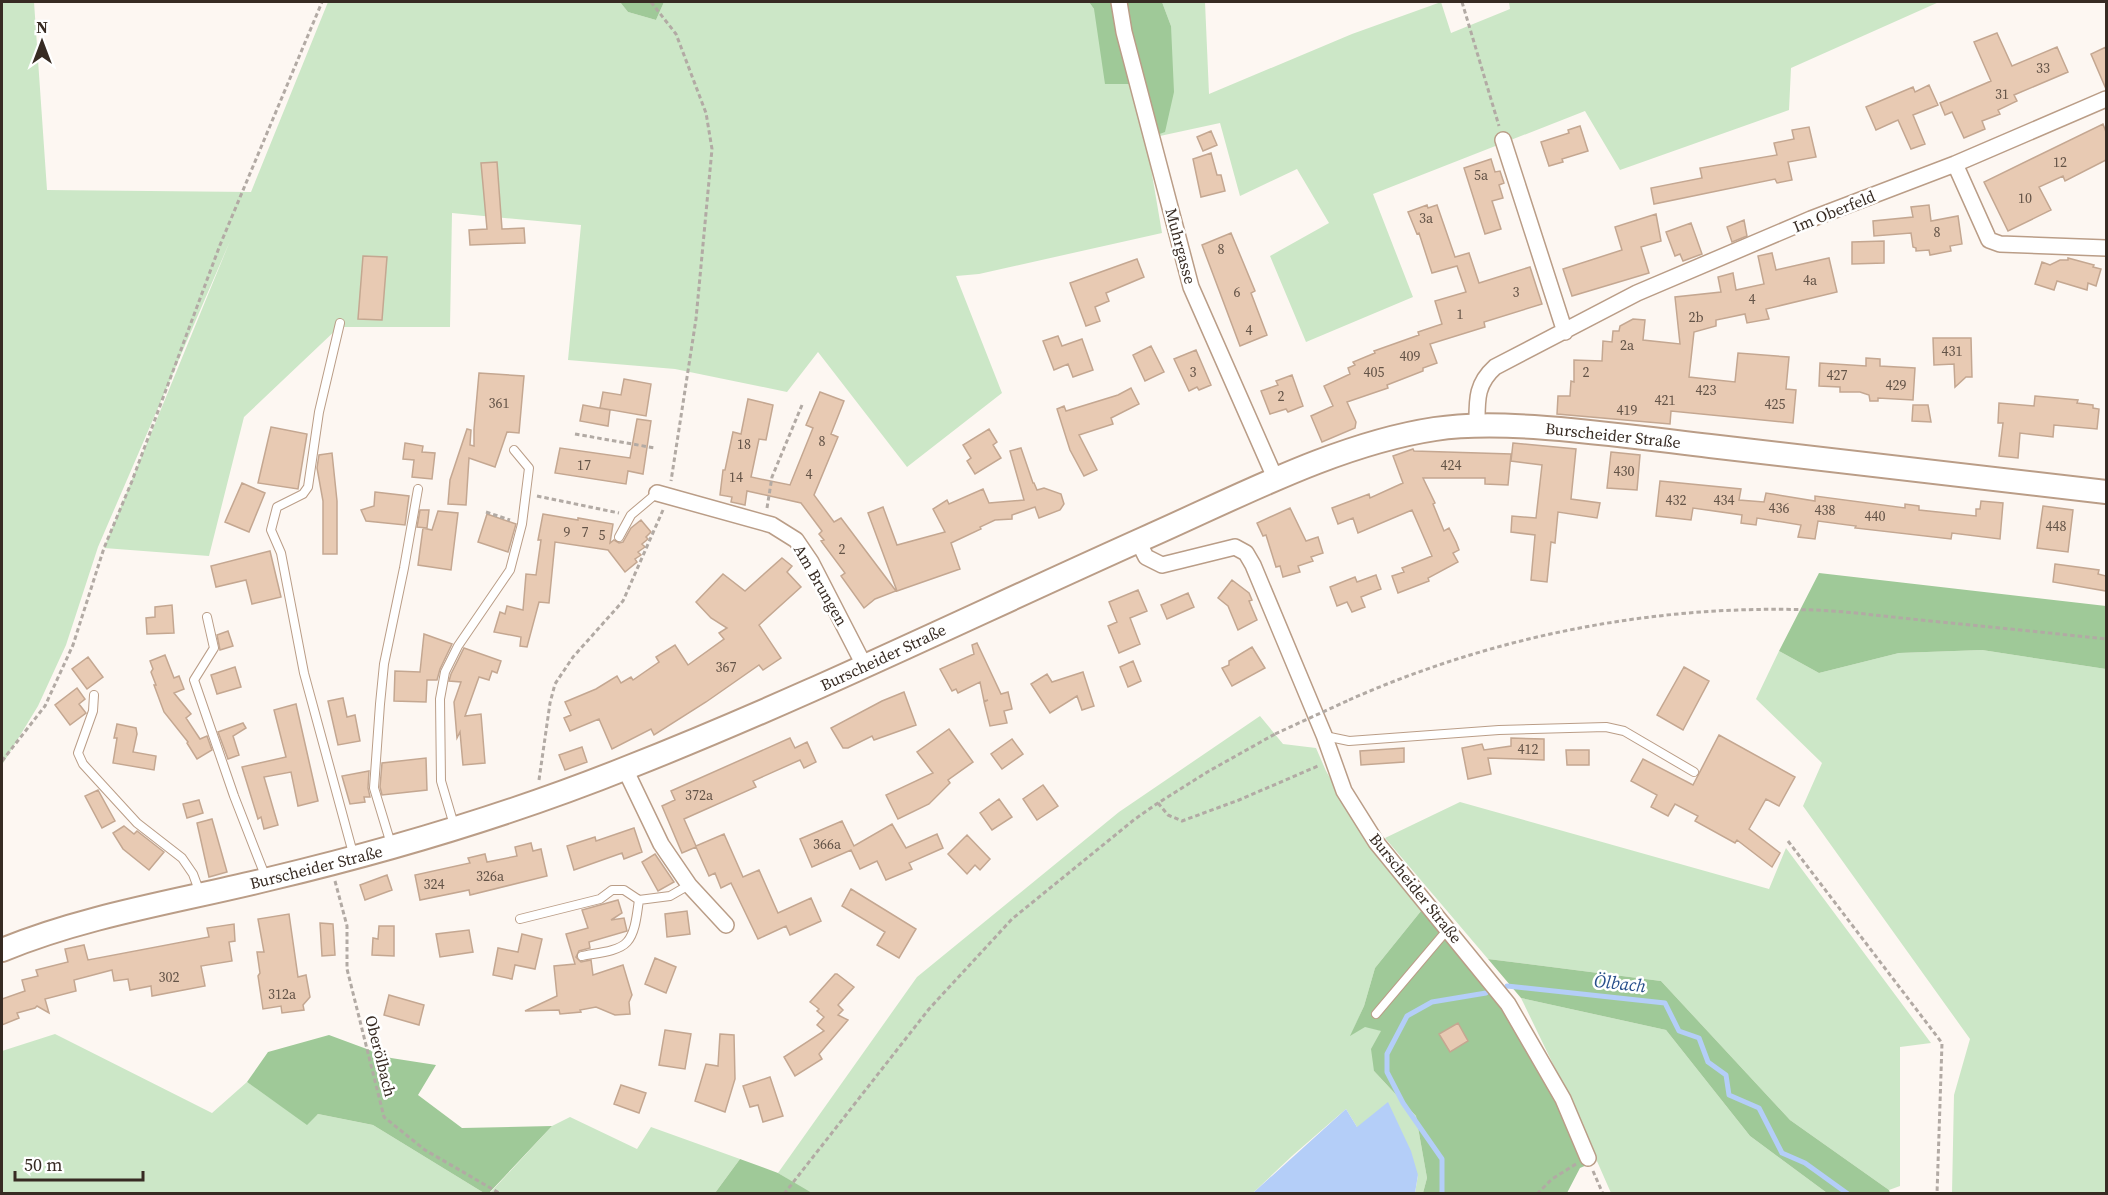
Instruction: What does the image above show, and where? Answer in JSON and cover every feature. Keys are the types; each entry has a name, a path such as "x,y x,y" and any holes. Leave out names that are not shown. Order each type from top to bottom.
{"main road":[{"name":"Burscheider Straße","path":"2,950 24,940 82,923 392,848 454,829 625,768 789,701 864,664 1276,480 1350,449 1384,438 1477,424 1574,429 2106,492"}],"street":[{"name":"Muhrgasse","path":"1119,2 1124,32 1191,287 1276,480"},
{"name":"Im Oberfeld","path":"1477,424 1479,389 1485,376 1496,367 1637,293 1811,219 1955,164 2106,99"},
{"path":"1503,140 1565,332"},
{"path":"1955,164 1989,240 2000,244 2106,248"},
{"name":"Am Brungen","path":"663,495 772,525 796,540 811,562 864,664"},
{"name":"Burscheider Straße","path":"1138,541 1146,557 1162,564 1235,547 1246,553 1253,564 1324,735 1344,790 1376,842 1508,1004 1563,1099 1588,1158"},
{"path":"625,768 661,844 689,885 726,925"}],"lane":[{"path":"340,324 319,412 308,486 303,494 277,507 271,530 281,553 304,673 355,858"},
{"path":"454,829 441,781 440,699 445,672 459,646 510,570 522,524 530,468 514,450"},
{"path":"392,848 374,788 384,664 418,489"},
{"path":"619,537 631,515 663,495"},
{"path":"207,617 214,648 194,680 234,796 267,880"},
{"path":"94,695 93,711 78,753 83,764 137,823 182,858 193,874 201,896"},
{"path":"1324,735 1349,741 1499,730 1606,727 1624,731 1694,772"},
{"path":"520,919 600,899 612,890 624,890 639,900 670,897 689,885"},
{"path":"582,956 608,951 627,943 632,933 639,900"},
{"path":"1376,1014 1448,929"}],"path":[{"path":"2,761 45,706 74,645 104,548 136,470 216,255 322,2"},
{"path":"543,798 538,778 555,684 573,657 623,601 663,495 696,319 712,149 706,113 676,34 651,2"},
{"path":"1461,2 1503,140"},
{"path":"764,523 772,477 802,405"},
{"path":"575,434 655,448"},
{"path":"526,494 631,515"},
{"path":"486,512 522,524"},
{"path":"784,1194 929,1009 1012,919 1158,803 1209,771 1275,734 1400,677 1452,659 1529,639 1613,623 1710,611 1814,610 2106,639"},
{"path":"1158,803 1168,815 1182,821 1239,800 1333,759"},
{"path":"1788,841 1942,1043 1937,1194"},
{"name":"Oberölbach","path":"330,864 346,926 346,969 384,1117 425,1150 501,1194"},
{"path":"1537,1194 1552,1179 1588,1158 1604,1194"}],"green space":[{"path":"2,2 34,2 47,190 251,192 328,2 620,2 628,12 656,20 664,2 1089,2 1094,9 1171,26 1162,2 1205,2 1209,94 1352,34 1441,2 1451,33 1510,9 1509,2 1939,2 1791,68 1789,110 1620,170 1585,111 1373,194 1413,297 1306,342 1270,256 1329,223 1297,169 1240,196 1220,123 1146,139 1162,233 979,274 956,276 1002,393 907,467 818,352 787,392 675,369 568,360 581,225 452,213 450,327 339,327 244,417 209,556 104,548 230,241 98,547 66,645 38,706 2,765"},
{"path":"620,2 664,2 656,20 628,12"},
{"path":"1089,2 1162,2 1171,26 1174,92 1165,132 1146,139 1132,84 1105,84 1094,9"},
{"path":"1819,573 2106,606 2106,669 1982,650 1899,653 1819,673 1779,651"},
{"path":"1982,650 2106,669 2106,1193 1952,1193 1954,1095 1970,1039 1803,806 1822,763 1756,699 1779,651 1819,673 1899,653"},
{"path":"1260,716 1283,744 1316,748 1326,771 1369,846 1421,911 1375,968 1364,1006 1351,1035 1365,1026 1382,1031 1374,1071 1416,1116 1427,1178 1423,1193 1415,1193 1418,1175 1357,1127 1346,1109 1253,1193 812,1194 778,1173 917,977 1119,812"},
{"path":"1460,802 1769,889 1786,848 1931,1043 1900,1047 1900,1186 1889,1190 1790,1120 1661,981 1488,959 1385,838"},
{"path":"1421,911 1496,989 1543,1070 1587,1165 1580,1168 1567,1193 1423,1193 1427,1178 1416,1116 1374,1071 1371,1049 1381,1031 1365,1027 1350,1036 1364,1006 1375,968"},
{"path":"1488,959 1661,981 1790,1120 1889,1190 1890,1193 1827,1193 1750,1136 1666,1030 1521,998"},
{"path":"1521,998 1666,1030 1750,1136 1827,1193 1611,1193 1567,1093"},
{"path":"55,1034 212,1113 247,1082 307,1124 318,1114 373,1125 484,1193 2,1193 2,1051"},
{"path":"329,1035 391,1058 436,1065 418,1095 462,1128 552,1126 489,1193 484,1193 373,1125 318,1114 307,1125 247,1082 268,1052"},
{"path":"570,1117 637,1149 651,1127 740,1159 715,1193 489,1194 552,1126"},
{"path":"740,1159 778,1173 812,1193 715,1193"}],"water":[{"path":"1388,1102 1411,1151 1418,1175 1415,1193 1253,1193 1346,1109 1357,1127"}],"building":[{"path":"1997,33 2012,66 2057,47 2068,72 2014,95 2017,101 1998,110 2000,114 1982,121 1985,129 1964,138 1952,112 1945,115 1940,103 1991,81 1974,42"},
{"path":"2106,47 2106,89 2091,54"},
{"path":"1929,85 1938,105 1913,115 1925,144 1911,149 1898,120 1876,130 1866,107 1913,87 1915,92"},
{"path":"2103,124 2106,132 2106,160 2065,181 2063,176 2039,187 2051,210 2008,231 1984,182"},
{"path":"1580,126 1588,151 1562,159 1563,162 1549,166 1541,142 1569,133 1568,130"},
{"path":"1809,127 1816,157 1788,162 1792,180 1777,183 1775,179 1654,204 1651,188 1702,178 1700,168 1777,155 1774,143 1794,139 1792,130"},
{"path":"1211,131 1217,145 1203,151 1197,137"},
{"path":"1211,153 1217,175 1221,175 1225,191 1201,197 1193,159"},
{"path":"1491,159 1495,172 1500,171 1504,183 1499,185 1503,198 1492,201 1501,229 1485,234 1464,168"},
{"path":"497,162 502,229 524,228 525,243 470,245 469,230 487,229 481,163"},
{"path":"1427,205 1428,208 1437,205 1455,257 1469,253 1479,283 1530,267 1542,304 1484,322 1485,327 1430,344 1437,363 1387,385 1388,388 1347,402 1356,422 1355,428 1322,442 1311,416 1333,406 1324,386 1350,374 1348,368 1355,365 1353,362 1375,353 1374,351 1419,335 1418,332 1442,324 1435,301 1466,292 1457,266 1432,273 1419,233 1417,234 1408,212"},
{"path":"1929,205 1931,221 1958,216 1962,244 1950,246 1951,251 1930,255 1929,250 1916,251 1913,247 1911,233 1874,236 1873,221 1913,217 1911,207"},
{"path":"1656,214 1661,241 1641,247 1649,273 1572,296 1563,269 1622,250 1615,227"},
{"path":"1744,220 1747,236 1732,242 1727,227"},
{"path":"1691,223 1702,254 1683,261 1680,254 1675,256 1666,232"},
{"path":"1231,233 1255,291 1251,293 1267,335 1240,346 1202,245"},
{"path":"1884,241 1884,263 1852,264 1852,242"},
{"path":"1772,253 1776,270 1829,258 1837,292 1766,309 1769,319 1747,323 1745,314 1716,320 1716,326 1694,332 1689,377 1735,382 1738,353 1789,357 1786,389 1796,390 1793,423 1671,411 1670,424 1557,414 1558,396 1570,396 1571,381 1574,382 1574,360 1602,361 1603,341 1612,342 1613,331 1619,331 1620,326 1633,319 1645,320 1643,340 1680,344 1675,297 1721,292 1718,277 1733,273 1736,290 1764,284 1758,256"},
{"path":"363,256 387,257 382,320 358,319"},
{"path":"2068,258 2101,269 2096,286 2088,283 2087,290 2057,281 2054,290 2035,284 2042,262 2050,265 2060,260 2068,260"},
{"path":"1137,259 1144,277 1106,293 1109,301 1095,307 1100,321 1086,326 1070,283"},
{"path":"1058,336 1062,346 1082,339 1093,370 1073,377 1068,364 1054,370 1043,341"},
{"path":"1933,338 1971,338 1972,377 1966,377 1955,387 1954,364 1934,365"},
{"path":"1151,346 1164,372 1145,381 1133,355"},
{"path":"1196,350 1211,385 1189,391 1174,359"},
{"path":"1866,358 1880,359 1880,366 1915,368 1913,400 1878,398 1878,401 1870,401 1869,395 1860,392 1840,392 1840,387 1819,386 1820,363 1866,366"},
{"path":"479,373 524,376 519,433 507,432 495,467 469,458 466,505 448,504 450,480 467,429 471,430 470,445 474,446"},
{"path":"1292,375 1303,406 1288,412 1286,409 1270,414 1261,391 1278,385 1276,381"},
{"path":"624,379 651,384 646,416 600,408 603,392 621,395"},
{"path":"1131,388 1139,404 1111,418 1113,424 1079,435 1097,470 1084,476 1070,450 1057,409 1064,406 1066,411 1118,395"},
{"path":"820,392 844,401 831,434 838,437 814,495 834,522 841,518 896,591 875,599 864,608 841,576 845,573 821,541 824,540 819,534 822,531 801,503 747,491 745,505 731,502 732,497 720,495 723,470 725,470 733,432 741,434 748,399 773,405 766,440 759,439 751,477 790,485 813,428 806,425"},
{"path":"2035,396 2078,400 2077,403 2093,405 2093,408 2099,409 2097,429 2054,425 2053,437 2020,433 2018,458 1999,456 2003,423 1998,423 1999,403 2034,406"},
{"path":"583,405 610,410 608,426 580,421"},
{"path":"1913,405 1928,405 1931,422 1912,421"},
{"path":"637,419 651,421 643,474 628,471 626,484 555,473 560,448 630,458"},
{"path":"271,427 307,434 298,489 258,483"},
{"path":"989,429 997,442 993,445 1001,458 975,474 967,461 971,458 963,445"},
{"path":"405,443 423,446 422,452 435,453 432,479 412,477 414,460 403,459"},
{"path":"1513,443 1576,449 1571,499 1600,503 1597,518 1558,512 1555,543 1551,542 1547,582 1531,580 1535,535 1511,532 1512,516 1536,518 1542,465 1511,461"},
{"path":"1021,448 1037,490 1044,488 1061,494 1064,504 1060,510 1039,518 1035,507 1012,515 1012,519 995,520 980,527 981,529 951,543 960,569 897,591 868,513 883,507 897,545 945,532 933,509 947,500 949,504 983,489 989,503 1024,500 1010,451"},
{"path":"1413,449 1414,451 1511,454 1508,485 1485,484 1485,478 1423,478 1435,503 1433,504 1444,531 1449,528 1456,542 1459,550 1453,553 1458,562 1428,578 1429,581 1398,593 1392,576 1404,572 1402,568 1432,556 1412,510 1358,533 1353,518 1338,524 1332,508 1369,494 1370,498 1403,483 1393,456"},
{"path":"1611,452 1640,455 1637,490 1607,488"},
{"path":"332,453 337,501 337,554 323,554 323,501 317,468 319,455"},
{"path":"1660,481 1741,489 1739,500 1764,502 1766,493 1815,501 1815,496 1905,508 1905,504 1919,506 1919,510 1976,516 1976,509 1980,509 1981,501 2003,503 2000,539 1952,533 1951,539 1855,528 1856,526 1818,521 1815,539 1798,537 1801,525 1757,518 1756,525 1741,523 1742,515 1693,508 1691,520 1656,516"},
{"path":"242,483 265,493 249,532 225,522"},
{"path":"375,492 409,496 405,525 366,521 361,510 374,506"},
{"path":"2043,506 2073,510 2068,552 2037,548"},
{"path":"1290,508 1306,541 1318,537 1323,553 1311,557 1313,561 1298,566 1300,572 1283,577 1280,566 1276,567 1266,535 1263,536 1257,523"},
{"path":"420,510 429,510 427,528 417,527"},
{"path":"438,511 458,513 451,570 418,565 423,528 432,530"},
{"path":"487,514 516,524 508,552 478,542"},
{"path":"543,514 613,524 610,543 614,540 619,543 623,542 631,528 641,520 651,532 642,544 645,547 638,552 641,555 635,559 637,562 625,572 608,550 555,542 549,603 539,602 527,647 520,646 521,637 494,632 500,612 505,614 507,606 523,610 526,574 536,575 541,540 538,540"},
{"path":"270,551 281,597 252,604 246,580 216,587 211,566"},
{"path":"782,558 792,566 787,572 801,587 759,625 781,658 763,670 759,665 654,735 651,729 612,749 599,719 570,731 564,718 571,715 565,702 596,689 617,676 621,683 631,677 633,680 659,662 656,657 675,645 688,665 724,639 719,633 727,628 711,618 696,602 723,574 745,591"},
{"path":"2055,564 2099,570 2098,574 2106,576 2106,591 2053,582"},
{"path":"1376,575 1381,589 1361,597 1365,607 1352,612 1347,602 1337,606 1330,587 1355,577 1357,582"},
{"path":"1232,580 1249,593 1252,600 1249,601 1257,620 1238,630 1228,606 1218,598"},
{"path":"1138,590 1147,611 1130,618 1140,644 1119,653 1108,626 1117,622 1109,602"},
{"path":"1188,593 1194,607 1167,619 1161,605"},
{"path":"172,605 174,633 147,634 146,618 155,617 155,607"},
{"path":"228,631 233,646 220,650 217,635"},
{"path":"424,634 452,644 437,680 427,680 426,702 394,701 395,671 420,672"},
{"path":"977,643 1001,694 1008,692 1012,709 1004,711 1007,723 990,726 984,702 988,700 984,701 980,682 958,693 956,689 952,691 940,669 974,654 972,645"},
{"path":"1252,647 1265,668 1232,686 1222,668"},
{"path":"464,648 501,661 497,673 492,671 489,680 479,677 465,716 481,714 485,763 463,765 460,732 457,738 454,702 461,682 449,681"},
{"path":"165,655 174,678 179,676 184,689 174,693 191,714 186,718 200,739 207,736 212,750 197,759 188,742 164,712 154,685 156,685 150,661"},
{"path":"88,657 103,677 87,689 72,669"},
{"path":"1133,661 1141,681 1128,687 1120,667"},
{"path":"235,667 241,687 217,694 211,675"},
{"path":"1684,667 1709,681 1683,730 1657,715"},
{"path":"1083,672 1094,706 1082,710 1077,696 1050,713 1031,684 1047,674 1052,682"},
{"path":"77,688 85,699 79,704 86,713 70,725 55,705"},
{"path":"904,692 916,725 874,740 872,736 848,748 843,748 831,728"},
{"path":"343,698 347,717 355,715 360,741 338,745 328,701"},
{"path":"296,704 318,801 298,806 291,772 264,777 278,825 264,829 261,817 258,819 242,767 286,757 274,710"},
{"path":"243,723 246,728 233,736 239,755 228,759 218,732"},
{"path":"117,724 136,728 133,752 156,756 154,770 113,763"},
{"path":"949,729 973,762 948,780 950,783 929,804 898,819 886,795 933,773 917,752"},
{"path":"1719,735 1795,777 1779,806 1766,799 1749,829 1780,853 1772,867 1737,840 1735,843 1695,821 1698,816 1675,804 1668,816 1651,807 1657,795 1631,781 1643,759 1693,785"},
{"path":"790,738 795,748 807,742 816,762 804,768 800,760 753,781 756,787 684,819 696,846 724,834 743,877 759,870 778,913 811,898 821,921 790,935 786,926 758,939 731,883 721,888 715,873 709,876 696,847 682,853 662,806 675,800 671,791"},
{"path":"1511,738 1544,739 1544,760 1488,758 1491,774 1468,779 1462,748 1482,744 1484,750 1511,746"},
{"path":"1012,739 1023,754 1002,769 991,754"},
{"path":"582,747 587,762 565,770 559,755"},
{"path":"1404,748 1404,762 1361,765 1360,751"},
{"path":"1566,750 1589,750 1589,765 1567,765"},
{"path":"426,758 427,790 382,795 380,787 382,763"},
{"path":"369,771 370,797 364,797 365,802 350,804 342,776"},
{"path":"1043,785 1058,806 1037,820 1023,799"},
{"path":"98,790 115,821 102,828 85,796"},
{"path":"999,799 1012,817 992,830 980,813"},
{"path":"199,800 203,813 187,818 183,804"},
{"path":"212,819 227,872 209,877 197,823"},
{"path":"842,821 854,846 892,824 906,848 937,834 943,848 909,863 912,869 886,880 877,861 860,869 851,850 812,867 800,839"},
{"path":"124,826 134,834 137,831 164,852 149,870 123,849 113,833"},
{"path":"634,828 642,852 624,859 622,853 574,870 567,846 595,837 596,841"},
{"path":"967,835 990,859 980,870 975,865 967,874 948,854"},
{"path":"531,843 533,851 541,849 547,876 470,895 469,890 420,900 415,875 470,863 468,858 485,854 487,862 517,856 515,847"},
{"path":"655,854 674,882 658,891 642,862"},
{"path":"387,875 392,890 365,900 360,885"},
{"path":"851,889 916,929 899,958 877,945 885,932 842,906"},
{"path":"618,900 622,913 611,920 624,918 627,931 589,942 590,948 579,951 576,957 581,962 591,960 593,975 623,965 632,995 629,1002 630,1014 615,1015 596,1007 580,1010 581,1012 560,1014 559,1010 525,1011 557,996 554,966 575,964 566,934 588,928 582,910"},
{"path":"687,911 690,934 667,937 665,914"},
{"path":"289,914 298,977 306,975 310,997 303,1005 304,1010 282,1013 281,1006 263,1009 257,952 264,952 258,919"},
{"path":"320,923 333,924 335,955 322,956"},
{"path":"234,924 235,941 229,942 232,961 201,966 205,986 152,996 151,986 130,990 128,979 114,981 112,970 74,980 76,991 45,999 49,1013 37,1006 17,1013 19,1018 2,1025 2,999 25,991 22,980 38,976 36,970 68,962 65,949 84,945 88,960 209,937 207,928"},
{"path":"379,926 394,926 394,956 372,955 373,938 378,939"},
{"path":"469,930 473,952 440,957 436,934"},
{"path":"522,934 542,939 535,969 515,965 512,979 493,975 498,948 518,952"},
{"path":"655,958 676,967 666,993 645,984"},
{"path":"835,974 854,987 838,1005 843,1010 838,1015 848,1020 819,1054 822,1059 795,1076 784,1057 824,1031 817,1025 824,1017 817,1011 819,1009 810,1002"},
{"path":"389,995 424,1005 419,1025 384,1015"},
{"path":"1458,1023 1468,1041 1450,1052 1439,1034"},
{"path":"665,1030 691,1034 685,1069 659,1065"},
{"path":"720,1034 734,1035 735,1079 725,1112 695,1101 706,1064 718,1066"},
{"path":"770,1077 783,1116 763,1122 758,1105 750,1107 743,1086"},
{"path":"621,1085 646,1093 639,1113 614,1104"}],"waterway":[{"name":"Ölbach","path":"1507,986 1665,1003 1679,1031 1699,1038 1708,1062 1726,1075 1729,1095 1759,1108 1782,1153 1805,1163 1848,1194"},
{"name":"Ölbach","path":"1442,1194 1442,1159 1403,1103 1387,1072 1387,1054 1407,1016 1432,1002 1486,993"}]}
